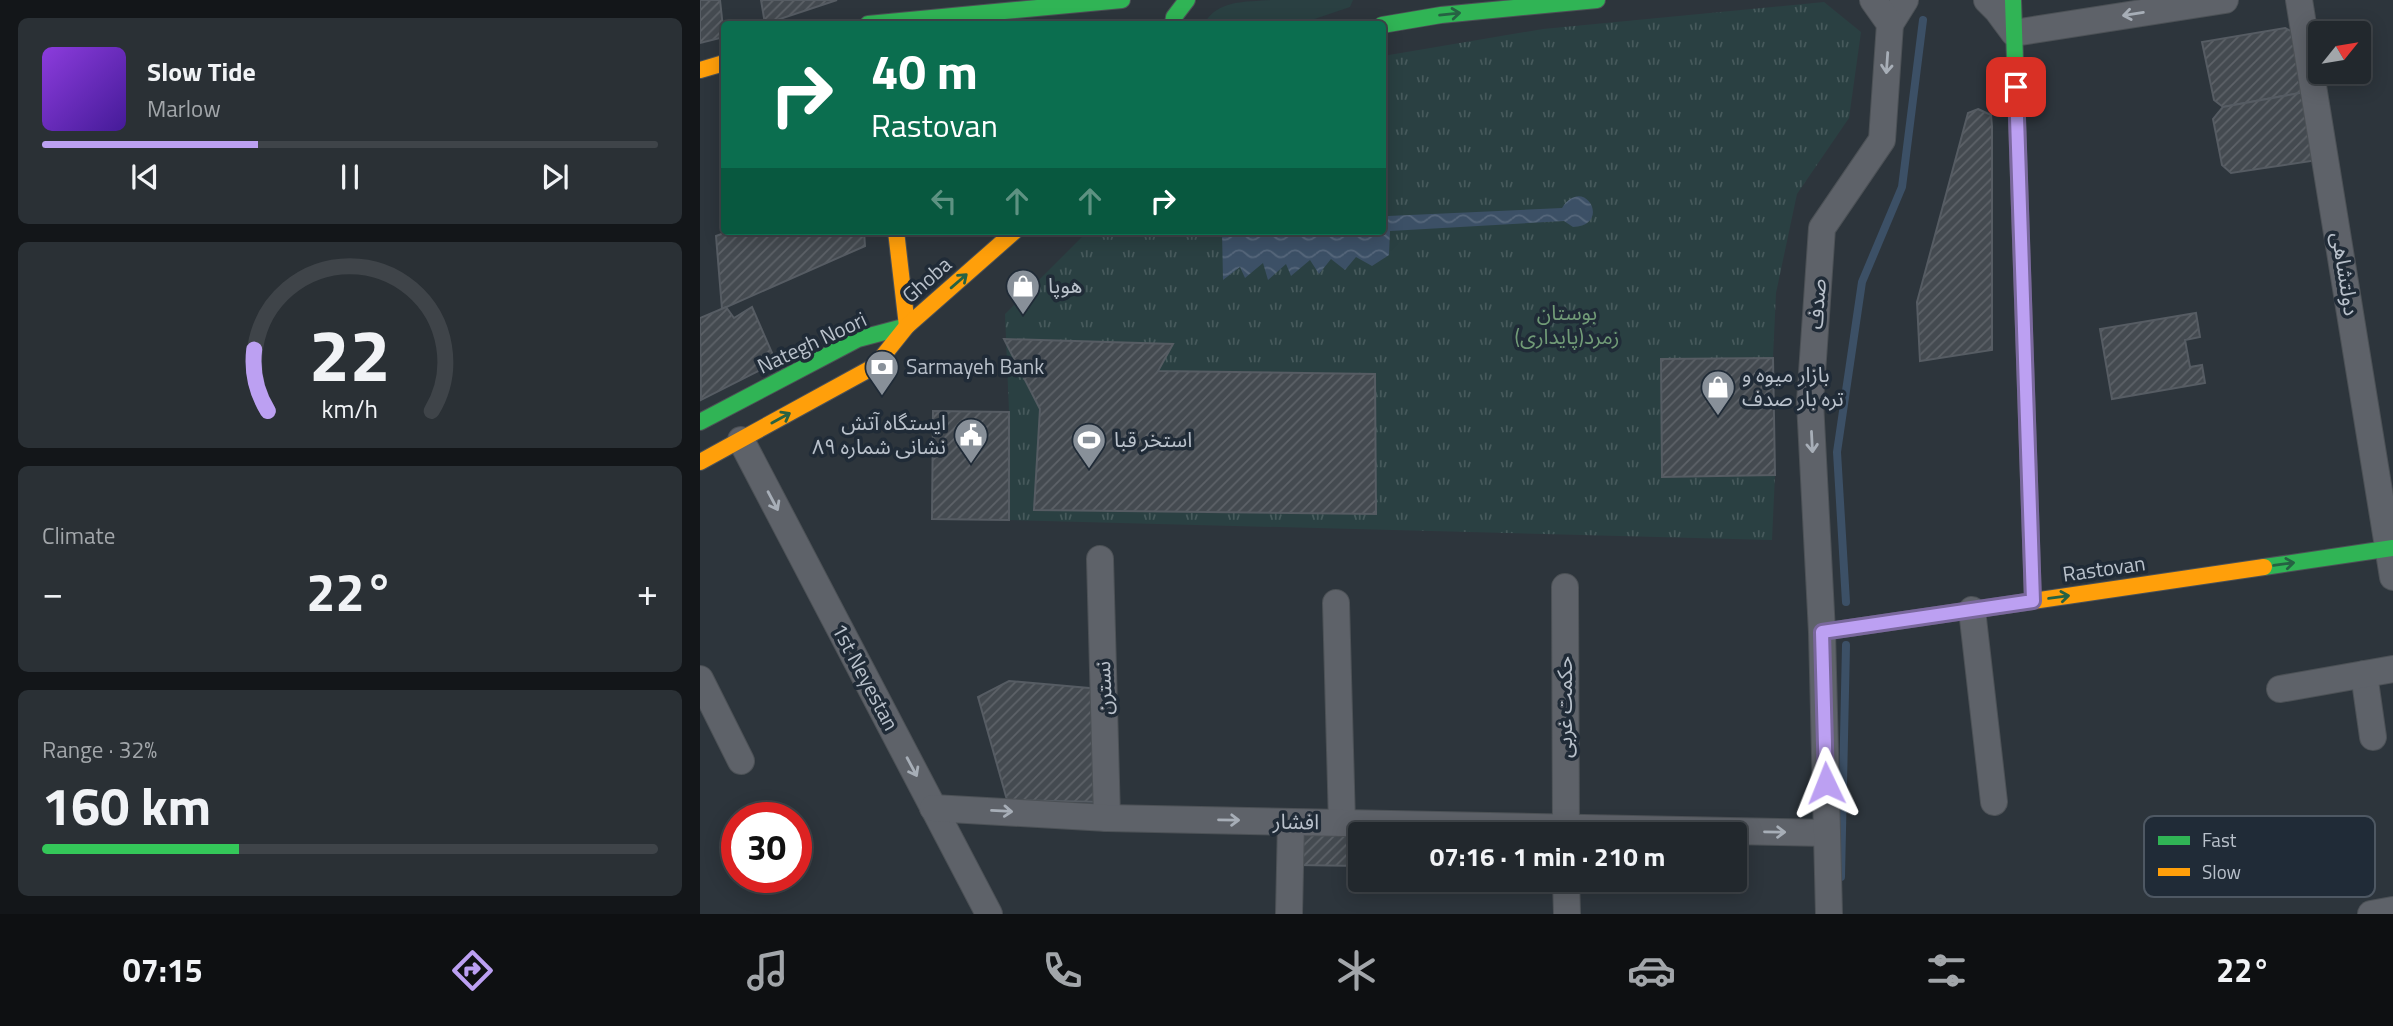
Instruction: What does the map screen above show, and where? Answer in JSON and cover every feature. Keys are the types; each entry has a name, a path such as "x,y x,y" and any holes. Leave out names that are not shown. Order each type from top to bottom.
{"street":[{"path":"871,21 1008,5 1122,0"},
{"path":"1174,21 1186,0"},
{"path":"1386,24 1441,15 1597,0"},
{"path":"1873,0 1890,24 1905,0"},
{"path":"1986,0 1997,9 2014,33"},
{"path":"2013,0 2033,601"},
{"path":"2014,33 2173,4 2225,0"},
{"name":"دولتشاهی","path":"2299,0 2391,548 2393,577"},
{"path":"1113,1 1133,18"},
{"name":"صدف","path":"1829,914 1822,632 1810,402 1822,228 1882,140 1890,24"},
{"path":"700,70 721,64"},
{"name":"Ghoba","path":"896,235 907,326"},
{"name":"Ghoba","path":"907,326 1010,235"},
{"name":"Nategh Noori","path":"700,422 858,339 907,326"},
{"name":"Nategh Noori","path":"700,462 875,366 907,326"},
{"name":"1st Neyestan","path":"741,440 989,914"},
{"name":"Rastovan","path":"1822,632 2391,548"},
{"name":"نسترن","path":"1100,559 1107,818"},
{"name":"حکمت غربی","path":"1564,587 1566,822"},
{"path":"1336,603 1342,823"},
{"path":"1972,610 1994,802"},
{"path":"2280,689 2393,669"},
{"path":"2364,674 2372,737"},
{"path":"700,679 741,761"},
{"name":"افشار","path":"933,808 1107,818 1348,823"},
{"path":"1289,914 1291,822"},
{"name":"افشار","path":"1747,832 1827,833"},
{"path":"1566,892 1567,914"},
{"path":"2371,914 2393,910"}],"green space":[{"path":"1353,0 1350,7 1309,21 1206,21 1216,10 1241,2"},
{"name":"بوستان زمرد(پایداری)","path":"1824,2 1861,32 1849,118 1797,194 1776,293 1772,540 1009,520 1005,314 1084,235 1386,235 1386,55 1543,29"}],"water":[{"path":"1386,184 1388,216 1562,208 1570,199 1579,196 1591,204 1593,211 1585,224 1573,227 1564,221 1390,231 1389,255 1372,266 1356,257 1345,270 1331,259 1319,274 1310,260 1291,276 1286,264 1268,280 1263,263 1245,278 1240,267 1223,280 1222,235 1386,235"}],"building":[{"path":"700,0 720,0 721,38 700,43"},
{"path":"761,0 837,0 774,21 764,21"},
{"path":"2285,28 2293,32 2305,92 2223,107 2214,100 2202,42"},
{"path":"2305,92 2318,160 2231,173 2222,165 2213,119 2223,107"},
{"path":"1978,109 1991,115 1992,126 1992,350 1920,361 1917,302 1968,113"},
{"path":"864,235 865,246 722,309 716,236"},
{"path":"726,307 734,318 752,307 776,362 701,400 700,318"},
{"path":"2196,313 2200,337 2185,340 2190,367 2202,365 2205,383 2112,399 2100,329"},
{"path":"1004,339 1173,344 1158,371 1375,374 1376,514 1034,510 1040,409"},
{"name":"بازار میوه و تره بار صدف","path":"1773,358 1775,475 1662,477 1661,359"},
{"name":"ایستگاه آتش نشانی شماره ۸۹","path":"933,411 1009,412 1009,520 932,519"},
{"path":"1009,681 1100,689 1103,802 1007,800 978,697"},
{"path":"1298,830 1348,834 1348,866 1297,865"}],"waterway":[{"path":"1846,602 1837,452 1862,282 1902,187 1923,20"},
{"path":"1841,877 1846,645"}],"traffic: fast":[{"path":"900,21 1122,0"},
{"path":"1173,21 1187,0"},
{"path":"1386,24 1441,15 1597,0"},
{"path":"2013,0 2033,601"},
{"path":"700,422 858,339 907,326"},
{"path":"2264,567 2393,548"}],"traffic: slow":[{"path":"700,70 721,64"},
{"path":"896,235 907,326"},
{"path":"700,462 875,366 907,326 1010,235"},
{"path":"1822,632 2264,567"}],"place":[{"name":"هوپا","path":"1023,316"},
{"name":"Sarmayeh Bank","path":"882,397"},
{"name":"بازار میوه و تره بار صدف","path":"1718,417"},
{"name":"ایستگاه آتش نشانی شماره ۸۹","path":"971,465"},
{"name":"استخر قبا","path":"1089,470"}],"route":[{"path":"1826,783 1822,632 2033,601 2016,87"}]}
